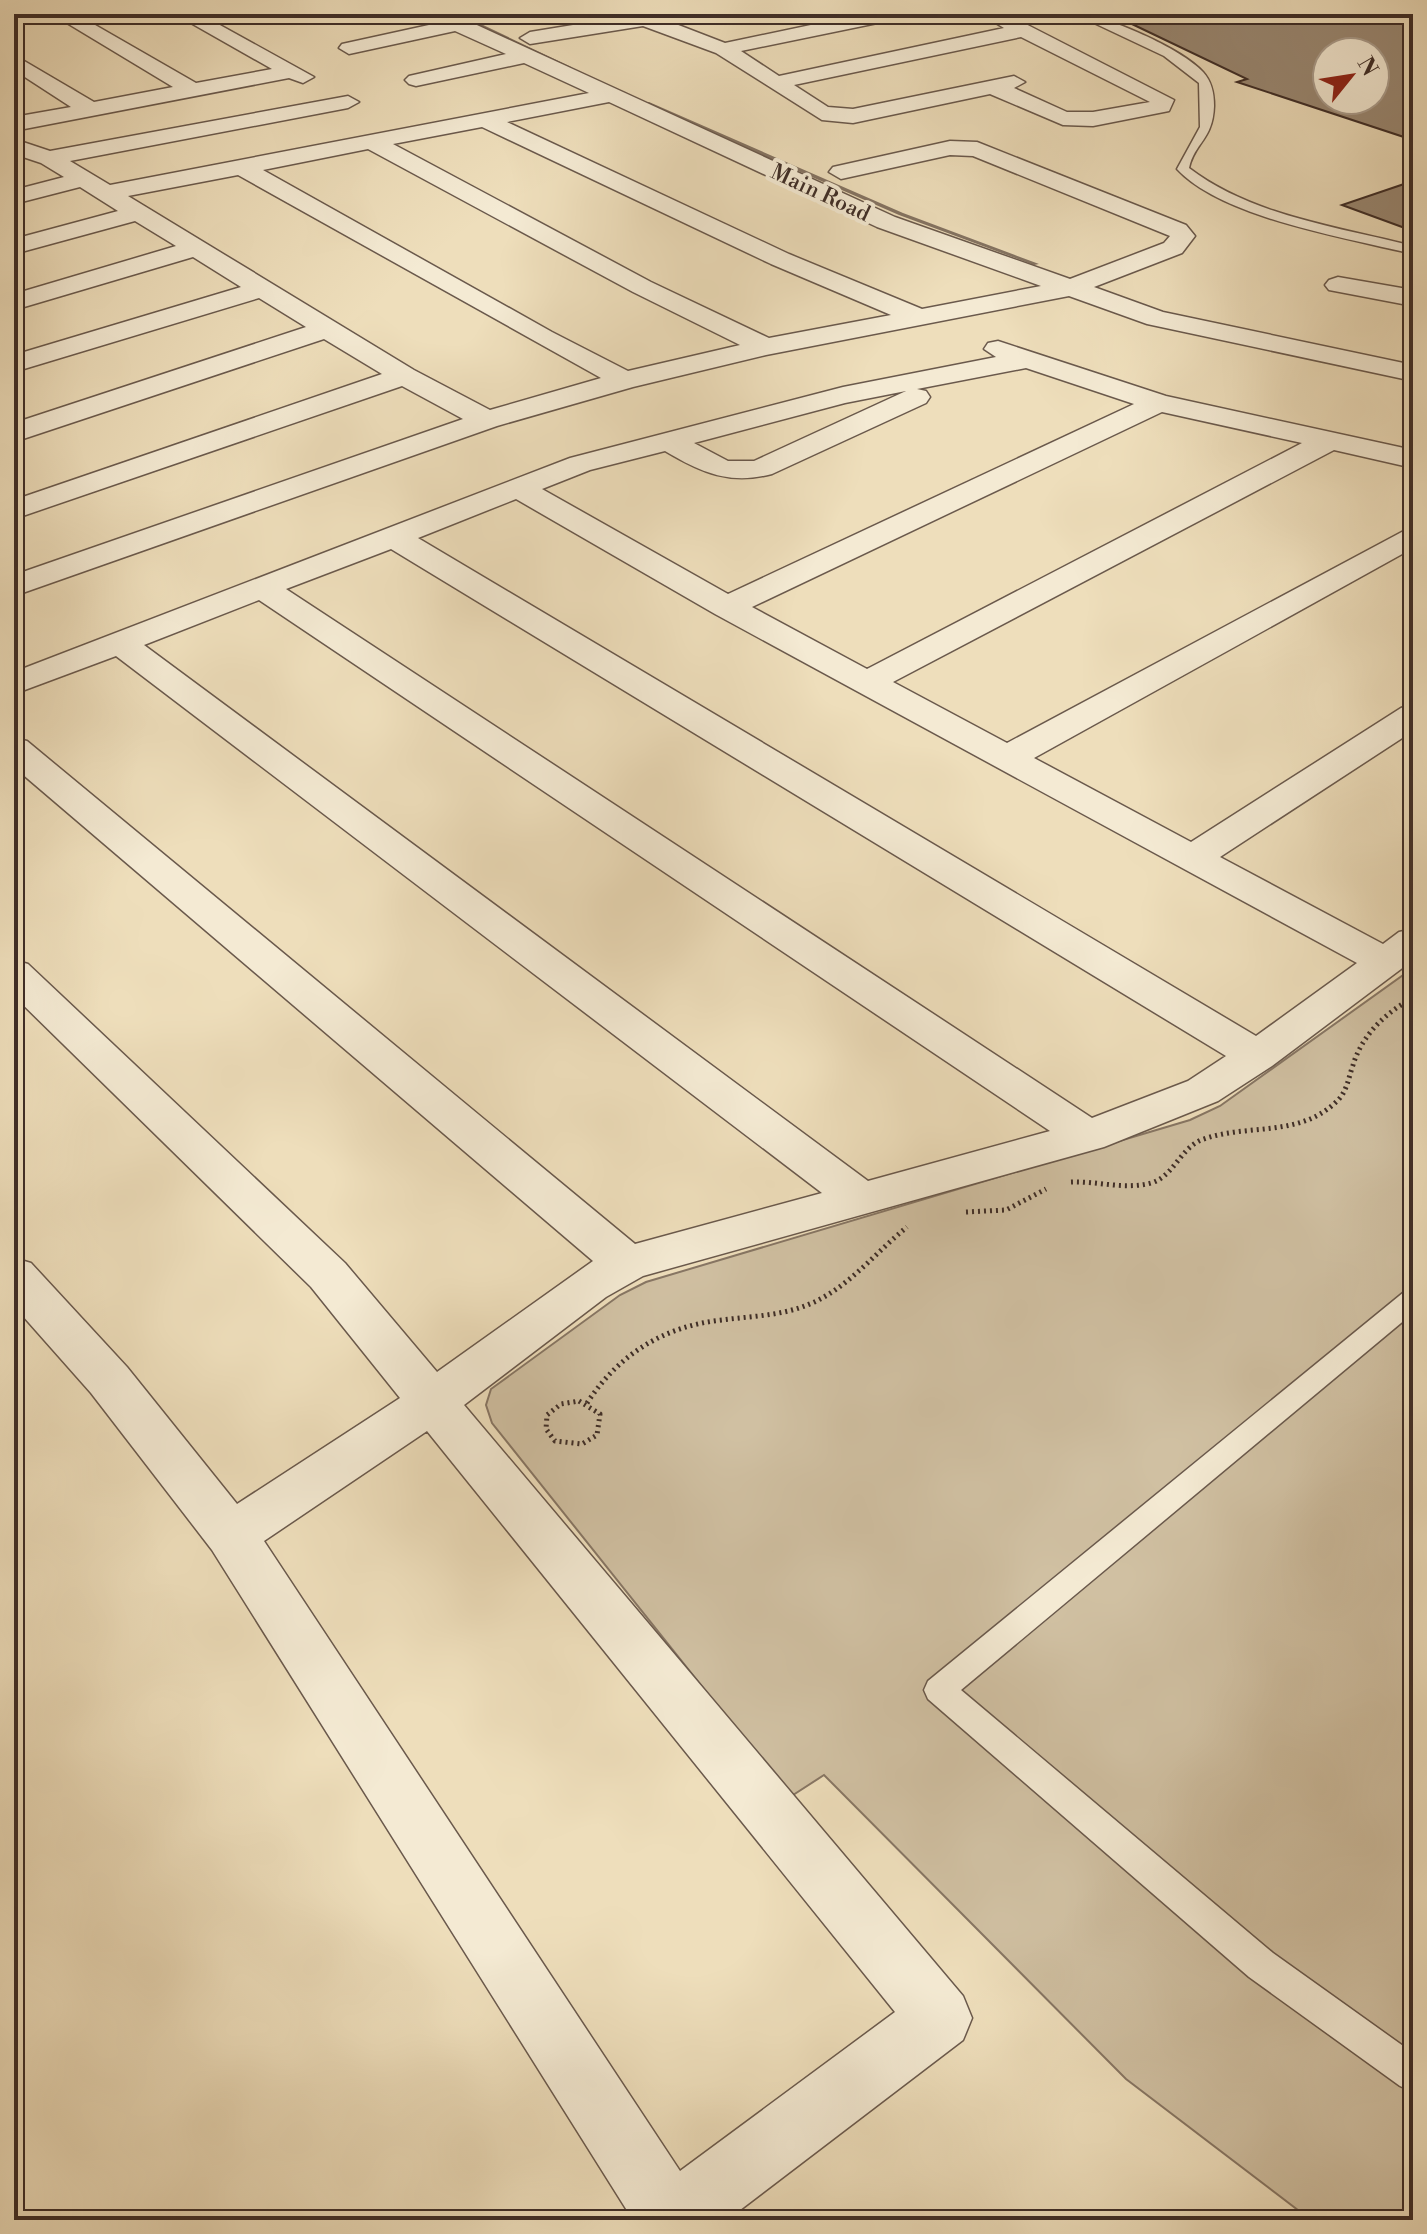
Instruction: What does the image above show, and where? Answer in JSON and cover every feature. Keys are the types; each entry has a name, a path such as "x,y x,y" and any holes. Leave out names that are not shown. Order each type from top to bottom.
{"street":[{"path":"62,14 195,91"},
{"path":"185,14 293,71 363,118 642,287 766,347"},
{"path":"287,18 309,14"},
{"name":"Main Road","path":"435,14 467,19 528,47 770,143"},
{"path":"416,80 637,17 678,14"},
{"path":"723,49 892,14"},
{"path":"637,17 723,49 811,109 853,116 1004,85 1063,118 1093,119 1161,106 1163,100 991,14"},
{"path":"349,48 467,19"},
{"path":"774,83 1024,30"},
{"name":"Main Road","path":"528,47 612,95 886,222 1156,318 1413,373"},
{"path":"14,61 91,110"},
{"path":"14,124 293,71"},
{"path":"49,158 363,118 400,134 612,95"},
{"path":"108,193 241,167 363,118"},
{"path":"481,118 780,259 1024,360 1159,403 1413,459"},
{"path":"14,146 49,158 404,376 487,420"},
{"path":"14,586 487,420 625,380 766,347 1069,288 1173,248 1183,236 1177,230 1060,186 977,149 950,148 841,172"},
{"name":"Main Road","path":"813,160 882,192"},
{"path":"241,167 543,338 625,380"},
{"path":"14,197 83,179"},
{"name":"Main Road","path":"922,211 1156,299 1220,332"},
{"path":"14,247 136,213"},
{"path":"14,302 194,249"},
{"path":"1338,285 1413,298"},
{"path":"14,364 261,289"},
{"path":"14,433 327,329"},
{"path":"14,684 259,586 580,464 843,395 1024,360"},
{"path":"668,440 720,470 738,474 762,468 897,407 956,374"},
{"path":"14,510 404,376"},
{"path":"727,607 1159,403"},
{"path":"869,681 1329,441"},
{"path":"231,1535 431,1403 589,1285 627,1263 1088,1136 1203,1091 1257,1056 1400,951 1195,856 1007,758 727,607 518,488"},
{"path":"1007,758 1413,535"},
{"path":"392,536 1257,1056"},
{"path":"259,586 1088,1136"},
{"path":"118,642 858,1197"},
{"path":"1195,856 1413,715"},
{"path":"14,749 627,1263"},
{"path":"14,973 328,1275 940,2018 672,2219 231,1535 109,1380 14,1275"}],"lane":[{"path":"1080,14 1164,53 1200,74 1208,95 1206,131 1183,159 1183,169 1196,182 1238,203 1413,250"},
{"path":"1413,1299 939,1690 1261,1965 1413,2074"}],"path":[{"path":"1067,1183 1148,1184 1161,1180 1181,1151 1193,1143 1226,1135 1279,1130 1319,1115 1344,1095 1356,1054 1374,1029 1413,998"},
{"path":"960,1211 1006,1210 1057,1186"},
{"path":"587,1403 606,1373 660,1336 702,1322 779,1315 815,1302 841,1287 891,1239 920,1220"},
{"path":"570,1401 587,1403 600,1414 602,1421 597,1435 591,1440 564,1444 549,1435 545,1421 553,1408 570,1401"}],"shaded area":[{"path":"1413,968 1413,2220 1311,2220 1126,2079 824,1775 790,1797 492,1423 486,1405 491,1389 620,1295 646,1282 1190,1120 1220,1106"}],"building":[{"path":"1111,14 1413,14 1413,140 1340,116 1391,116 1391,36 1311,36 1311,106 1237,82 1247,79"},
{"path":"1413,181 1413,231 1342,205"}],"waterway":[{"path":"456,14 568,67"},
{"path":"647,103 901,214 1036,264"}]}
